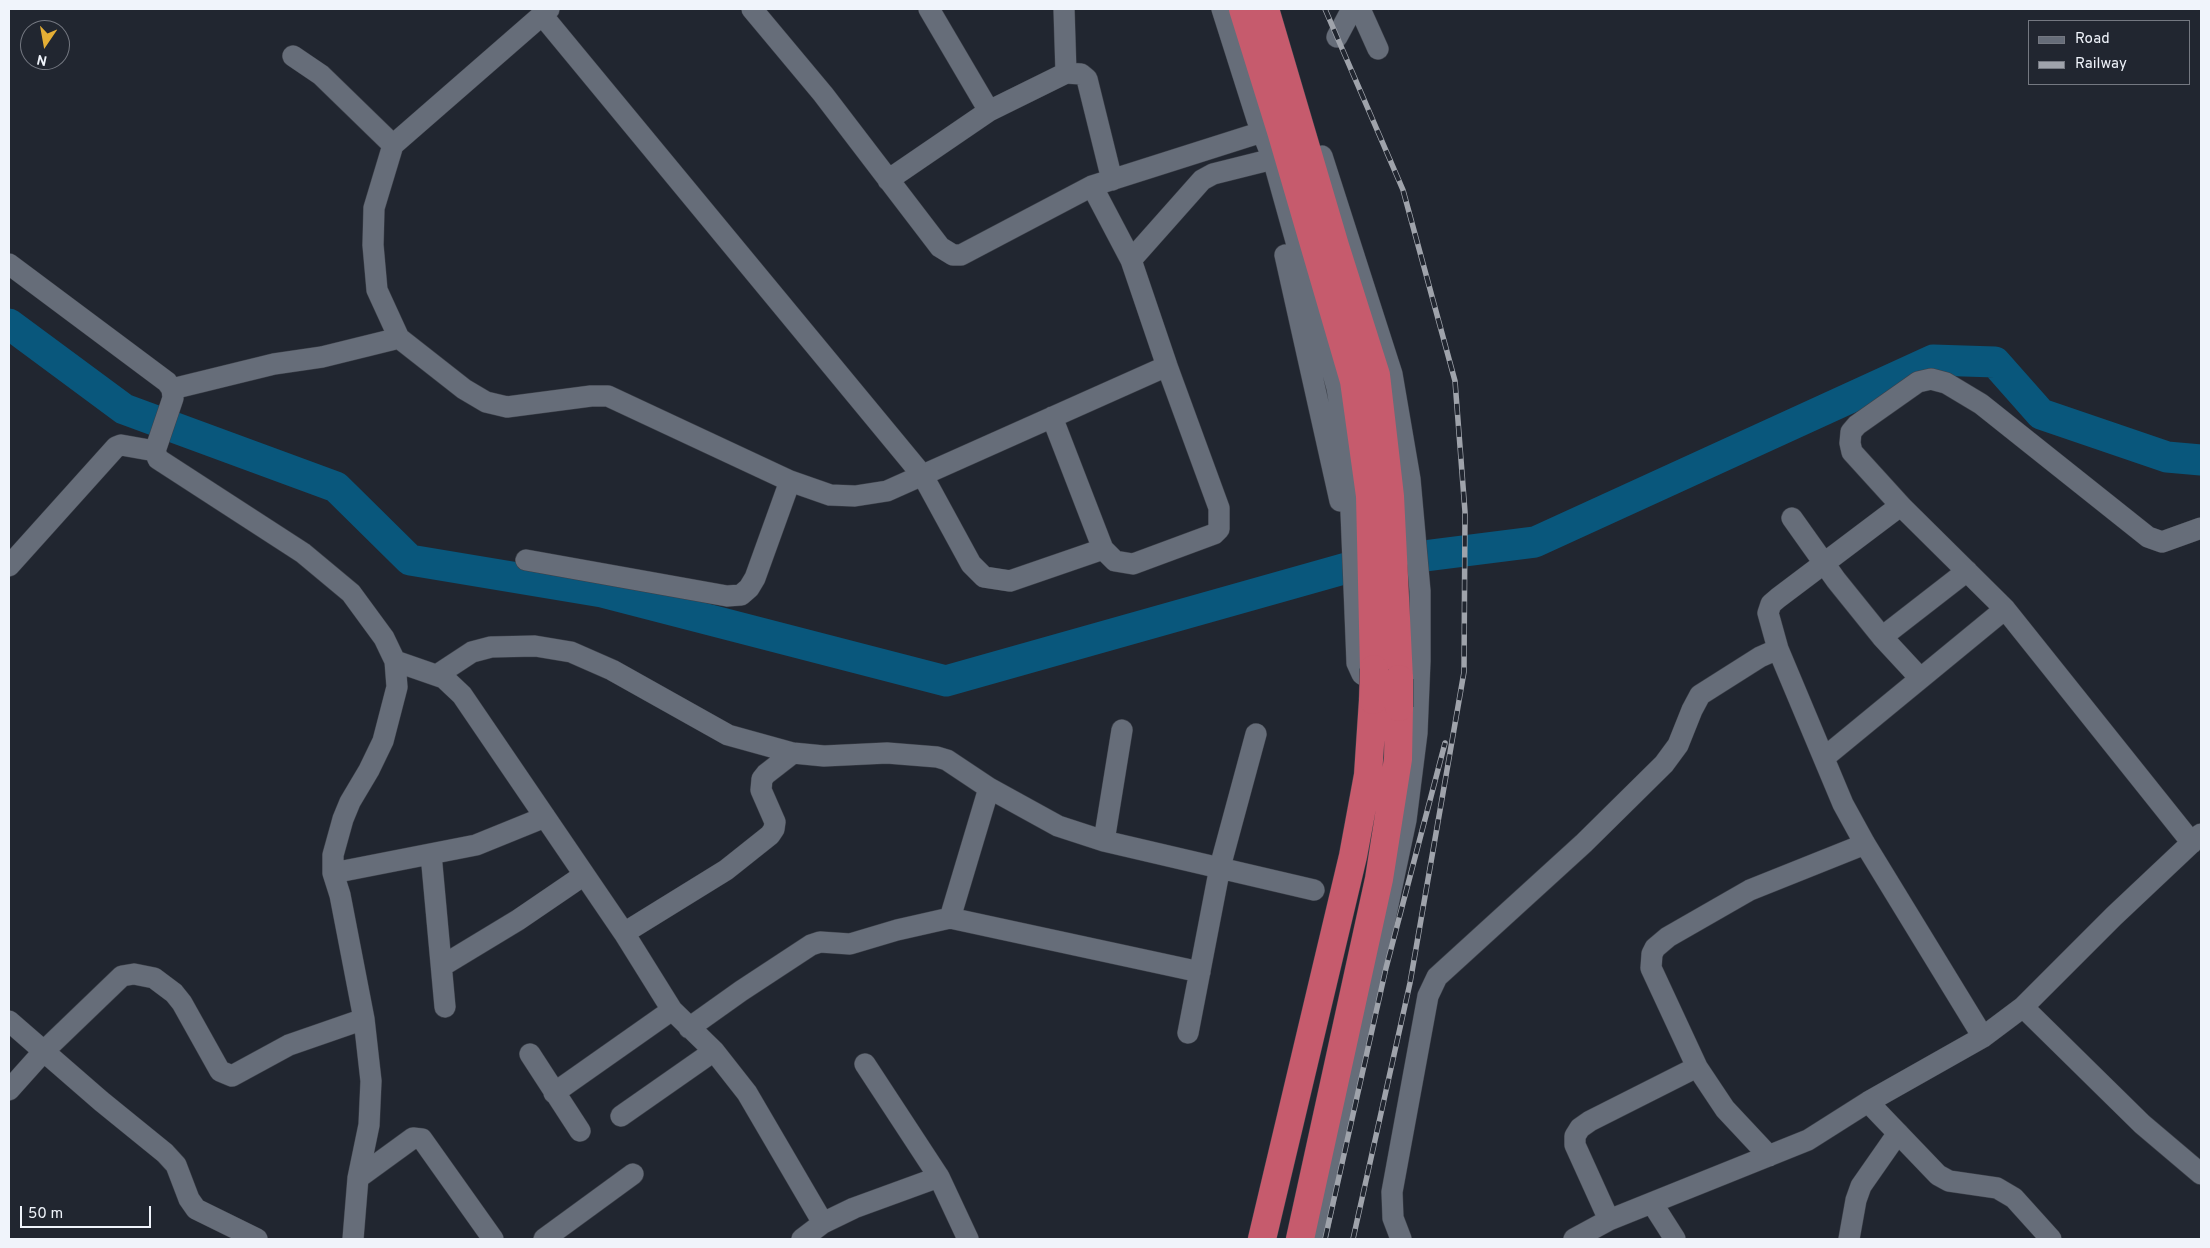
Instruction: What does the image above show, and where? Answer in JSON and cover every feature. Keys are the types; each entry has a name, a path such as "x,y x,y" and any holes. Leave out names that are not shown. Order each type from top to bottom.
{"highway":[{"path":"1243,9 1281,131 1354,381 1374,607 1373,700 1368,775 1353,856 1262,1239"},
{"path":"1265,9 1335,246 1376,375 1363,499"},
{"path":"1300,1239 1379,879 1406,694 1374,607"}],"street":[{"path":"752,9 823,94 940,247 953,255 961,255 1102,183 1262,132"},
{"path":"929,9 989,110"},
{"path":"1064,9 1066,73"},
{"path":"1222,9 1262,132 1337,388 1349,462 1363,499"},
{"path":"1274,9 1392,374 1410,479 1420,591 1406,694 1417,733 1406,820 1317,1239"},
{"path":"1337,37 1352,9"},
{"path":"1360,9 1378,49"},
{"path":"1104,549 1010,581 984,577 971,564 923,476 546,12 393,145 374,208 373,245 377,290 399,338 464,389 486,402 507,407 591,396 608,396 790,481 830,495 855,496 887,490 923,476 1167,366"},
{"path":"293,56 321,75 393,145"},
{"path":"888,180 989,110 1066,73 1081,74 1087,79 1102,183 1219,508 1219,529 1214,534 1133,564 1115,561 1104,549 1052,417"},
{"path":"1130,260 1202,180 1214,174 1269,160"},
{"path":"9,264 159,376 172,399 156,447 158,458 171,469 303,553 351,593 384,638 395,661 397,687 383,741 350,802 333,855 333,873 340,895 364,1019 371,1081 369,1124 358,1178 353,1239"},
{"path":"172,399 274,364 322,357 399,338"},
{"path":"1574,1239 1609,1220 1808,1140 1868,1102 1982,1037 2023,1007 2114,916 2197,839 2005,609 1900,506 1852,452 1850,443 1851,432 1918,382 1931,379 1946,383 1981,404 2148,537 2162,542 2201,528"},
{"path":"9,566 116,447 156,447"},
{"path":"526,560 727,596 741,595 749,588 755,578 790,481"},
{"path":"1900,506 1823,562 1771,604 1768,613 1778,649 1843,804 1865,844 1982,1037"},
{"path":"1792,518 1823,562 1882,637 1920,678"},
{"path":"1882,637 1967,571"},
{"path":"1374,607 1357,663 1362,674 1381,687 1406,694"},
{"path":"1824,756 2005,609"},
{"path":"437,675 472,652 491,646 535,646 571,652 612,670 728,735 793,753 838,756 887,753 936,757 947,760 989,788 1058,826 1104,841 1314,890"},
{"path":"1402,1239 1393,1218 1392,1192 1428,996 1437,977 1584,843 1664,764 1678,745 1700,695 1760,657 1778,649"},
{"path":"395,661 444,678 462,695 624,933 672,1010 714,1051 747,1094 823,1222"},
{"path":"1104,841 1122,730"},
{"path":"1188,1033 1220,867 1256,734"},
{"path":"624,933 719,874 770,835 774,829 775,822 760,790 762,779 793,753"},
{"path":"950,918 989,788"},
{"path":"333,873 476,845 545,817"},
{"path":"1769,1156 1725,1109 1697,1067 1651,968 1650,962 1655,948 1668,937 1750,890 1865,844"},
{"path":"431,854 445,1006"},
{"path":"442,966 518,920 584,875"},
{"path":"689,1028 811,945 820,942 850,944 897,930 950,918 1200,972"},
{"path":"9,1090 43,1052 122,976 134,974 154,978 174,993 182,1003 220,1071 232,1076 289,1045 364,1019"},
{"path":"2023,1007 2142,1124 2201,1174"},
{"path":"554,1093 672,1010"},
{"path":"9,1021 43,1052 165,1153 176,1165 189,1199 196,1209 256,1239"},
{"path":"621,1116 714,1051"},
{"path":"530,1054 580,1131"},
{"path":"865,1064 940,1177 968,1239"},
{"path":"1609,1220 1575,1145 1575,1136 1580,1128 1590,1121 1697,1067"},
{"path":"1868,1102 1938,1175 1949,1181 1997,1188 2014,1198 2051,1239"},
{"path":"1849,1239 1856,1200 1861,1186 1898,1133"},
{"path":"358,1178 413,1138 422,1139 493,1239"},
{"path":"544,1239 634,1174"},
{"path":"802,1239 823,1222 854,1208 940,1177"},
{"path":"1652,1203 1675,1239"}],"waterway":[{"path":"9,324 124,409 336,487 410,560 602,592 946,681 1361,564 1535,542 1933,360 1995,362 2041,414 2167,457 2201,460"}],"railway":[{"path":"1325,9 1403,190 1455,381 1465,512 1464,672 1410,983 1353,1239"},
{"path":"1325,1239 1386,968 1445,743"}]}
